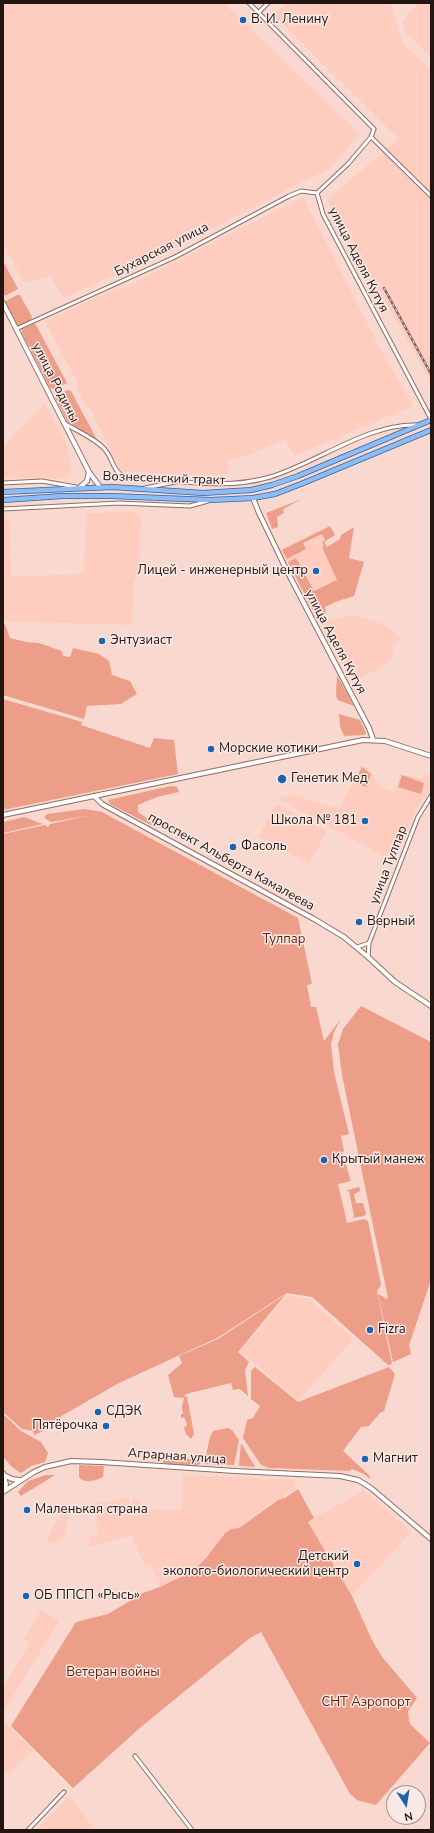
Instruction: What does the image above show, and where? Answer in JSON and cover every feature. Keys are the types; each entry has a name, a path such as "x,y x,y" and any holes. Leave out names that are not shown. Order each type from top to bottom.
{"main road":[{"name":"Вознесенский тракт","path":"3,492 100,487 219,493 251,490 272,485 431,420"},
{"name":"Вознесенский тракт","path":"3,500 63,496 112,496 211,500 253,498 275,494 431,430"}],"street":[{"path":"248,3 373,127 370,137 348,164 317,193"},
{"path":"258,13 268,3"},
{"path":"370,137 431,196"},
{"name":"Бухарская улица","path":"16,330 175,257 285,197 301,191 317,193"},
{"name":"улица Аделя Кутуя","path":"317,193 323,214 431,420"},
{"name":"улица Родины","path":"3,303 66,424 88,472 100,487"},
{"path":"66,424 106,450 120,474 131,477 221,483 252,482 271,477 373,432 395,426 421,425"},
{"path":"3,483 42,481 78,488 87,481 88,472"},
{"path":"141,489 178,481"},
{"name":"улица Аделя Кутуя","path":"253,498 259,514 286,569 369,728 373,740"},
{"path":"3,509 119,503 190,506 211,500"},
{"path":"3,815 344,744 373,740 385,741 431,756"},
{"name":"проспект Альберта Камалеева","path":"94,796 102,804 314,919 356,947 395,982 431,1006"},
{"name":"улица Тулпар","path":"368,957 369,943 418,817 431,796"},
{"path":"356,947 369,943"},
{"name":"Аграрная улица","path":"4,1492 20,1480 45,1467 81,1461 235,1472 340,1476 358,1480 371,1488 431,1539"},
{"path":"4,1474 12,1479 20,1480"},
{"path":"4,1474 6,1484 4,1492"},
{"path":"136,1756 192,1830"},
{"path":"28,1830 64,1792"}],"shaded area":[{"path":"3,3 224,3 360,134 330,169 309,178 171,250 63,298 50,276 24,282 3,243"},
{"path":"286,3 390,3 403,44 431,70 431,382 327,199 399,139 274,16"},
{"path":"418,3 431,3 431,57 406,33 402,22"},
{"path":"303,197 377,343 413,406 294,456 285,439 246,456 228,460 229,474 190,475 120,471 89,406 86,407 78,390 77,382 45,321 116,289 132,284"},
{"path":"45,404 67,446 72,468 67,478 3,478 3,449 16,432"},
{"path":"136,512 136,516 141,517 139,574 134,581 132,625 3,621 3,519 9,519 11,574 13,576 62,575 84,573 86,513"},
{"name":"Лицей - инженерный центр","path":"319,530 348,586 335,599 312,610 280,550"},
{"path":"349,615 380,623 401,637 399,641 392,646 392,659 356,682 337,652 337,648 323,622"},
{"name":"Школа № 181","path":"362,766 370,770 379,786 394,792 400,774 423,779 425,774 431,776 431,789 416,809 394,862 277,798 294,795 339,809"},
{"path":"279,805 327,831 309,864 258,837 275,806"},
{"path":"287,1296 309,1299 353,1339 299,1401 240,1351"},
{"path":"183,1475 296,1480 294,1491 284,1495 284,1498 279,1498 239,1527 224,1533 206,1557 193,1570 160,1587 150,1564 144,1564 131,1535 88,1547 90,1536 98,1535 95,1504 128,1498 131,1508 133,1498 140,1499 139,1509 181,1510"},
{"name":"Детский эколого-биологический центр","path":"364,1491 411,1532 352,1596 308,1521"},
{"path":"65,1506 70,1510 66,1529 61,1540 54,1544 46,1540"},
{"path":"41,1610 59,1621 3,1712 3,1688 30,1643 24,1639"},
{"path":"3,1721 33,1750 9,1774 6,1771 3,1773"},
{"path":"70,1796 95,1830 36,1830"}],"green space":[{"path":"3,261 18,289 5,296 3,292"},
{"path":"17,295 20,295 32,317 31,320 19,326 16,325 4,302"},
{"path":"34,324 36,325 67,383 54,389 50,388 22,333 22,329"},
{"path":"67,390 71,391 97,440 68,423 55,397"},
{"path":"302,499 283,509 284,513 277,517 278,527 272,529 266,513"},
{"path":"330,526 335,535 324,542 327,547 340,539 341,535 354,527 349,558 364,562 354,596 325,607 326,613 320,618 317,618 288,562 296,558 314,591 337,580 322,547 324,546 322,542 325,540 322,534 303,543 306,549 287,559 282,550"},
{"path":"3,624 5,624 10,638 26,642 39,643 62,651 63,656 70,657 73,648 99,654 109,661 112,675 130,681 137,694 121,704 87,706 84,719 3,695"},
{"path":"337,675 354,706 338,700 336,696"},
{"path":"3,699 82,722 81,725 150,748 154,738 174,740 178,774 3,810"},
{"path":"339,714 360,720 366,733 364,735 344,736 340,727"},
{"path":"362,767 371,774 366,787 354,782"},
{"path":"402,775 424,783 421,794 398,787"},
{"path":"171,786 177,787 179,792 157,797 138,805 138,812 148,819 153,826 110,804 108,800"},
{"name":"Тулпар","path":"85,809 102,812 298,918 312,984 307,985 311,1007 316,1007 324,1041 341,1019 334,1032 331,1044 334,1072 349,1134 341,1136 344,1151 342,1152 351,1181 338,1184 347,1223 364,1219 368,1221 381,1285 377,1291 392,1364 388,1365 312,1297 287,1293 217,1338 119,1383 58,1418 41,1432 34,1435 33,1431 22,1429 3,1412 3,834 45,825 48,827 50,824 86,816 51,822 44,818 47,814"},
{"path":"24,817 43,824 3,833 3,822"},
{"path":"361,1006 431,1042 431,1280 409,1345 411,1354 393,1362 378,1294 385,1299 388,1298 342,1075 338,1044 343,1029"},
{"path":"358,1187 360,1188 360,1191 354,1194 356,1203 363,1203 366,1214 364,1216 352,1218 354,1216 349,1191 346,1192"},
{"path":"285,1295 238,1352 249,1362 245,1370 248,1396 240,1389 233,1390 231,1383 186,1394 183,1398 174,1397 168,1375 182,1363 179,1356 218,1339"},
{"path":"255,1367 298,1402 389,1367 395,1374 384,1411 380,1413 369,1426 361,1427 343,1451 369,1475 370,1479 364,1474 352,1469 350,1471 269,1468 261,1465 243,1438 247,1420 253,1418 260,1406 251,1399 251,1371"},
{"path":"187,1396 194,1434 191,1439 186,1434 184,1428 187,1425 184,1417 181,1418 181,1414 183,1414 182,1407 184,1397"},
{"path":"3,1414 21,1431 41,1442 48,1453 45,1462 31,1466 21,1473 12,1467 3,1457"},
{"path":"228,1428 232,1430 239,1440 234,1465 204,1464 210,1437 213,1431"},
{"path":"241,1443 255,1467 239,1466"},
{"path":"162,1457 201,1460 200,1464 182,1466 163,1463"},
{"path":"79,1465 104,1466 103,1477 97,1480 84,1481 79,1477"},
{"path":"46,1475 55,1475 21,1496 18,1492 28,1481"},
{"path":"298,1489 314,1518 308,1522 352,1596 372,1640 382,1657 417,1698 408,1711 409,1721 411,1725 430,1743 393,1785 386,1785 386,1794 376,1805 357,1800 350,1794 261,1632 250,1638 141,1727 73,1788 11,1726 76,1622 108,1614 143,1593 160,1587 193,1571 206,1558 225,1533 231,1529 239,1528 278,1500 285,1498"}],"railway":[{"path":"384,288 431,374"}],"place":[{"name":"В. И. Ленину","path":"243,20"},
{"name":"Лицей - инженерный центр","path":"316,571"},
{"name":"Энтузиаст","path":"102,641"},
{"name":"Морские котики","path":"211,749"},
{"name":"Генетик Мед","path":"282,779"},
{"name":"Школа № 181","path":"365,821"},
{"name":"Фасоль","path":"233,847"},
{"name":"Верный","path":"359,922"},
{"name":"Крытый манеж","path":"324,1160"},
{"name":"Fizra","path":"370,1330"},
{"name":"СДЭК","path":"98,1412"},
{"name":"Пятёрочка","path":"106,1426"},
{"name":"Магнит","path":"365,1459"},
{"name":"Маленькая страна","path":"27,1510"},
{"name":"Детский эколого-биологический центр","path":"357,1564"},
{"name":"ОБ ППСП «Рысь»","path":"26,1596"}],"park label":[{"name":"Ветеран войны","path":"113,1673"},
{"name":"СНТ Аэропорт","path":"366,1703"}]}
